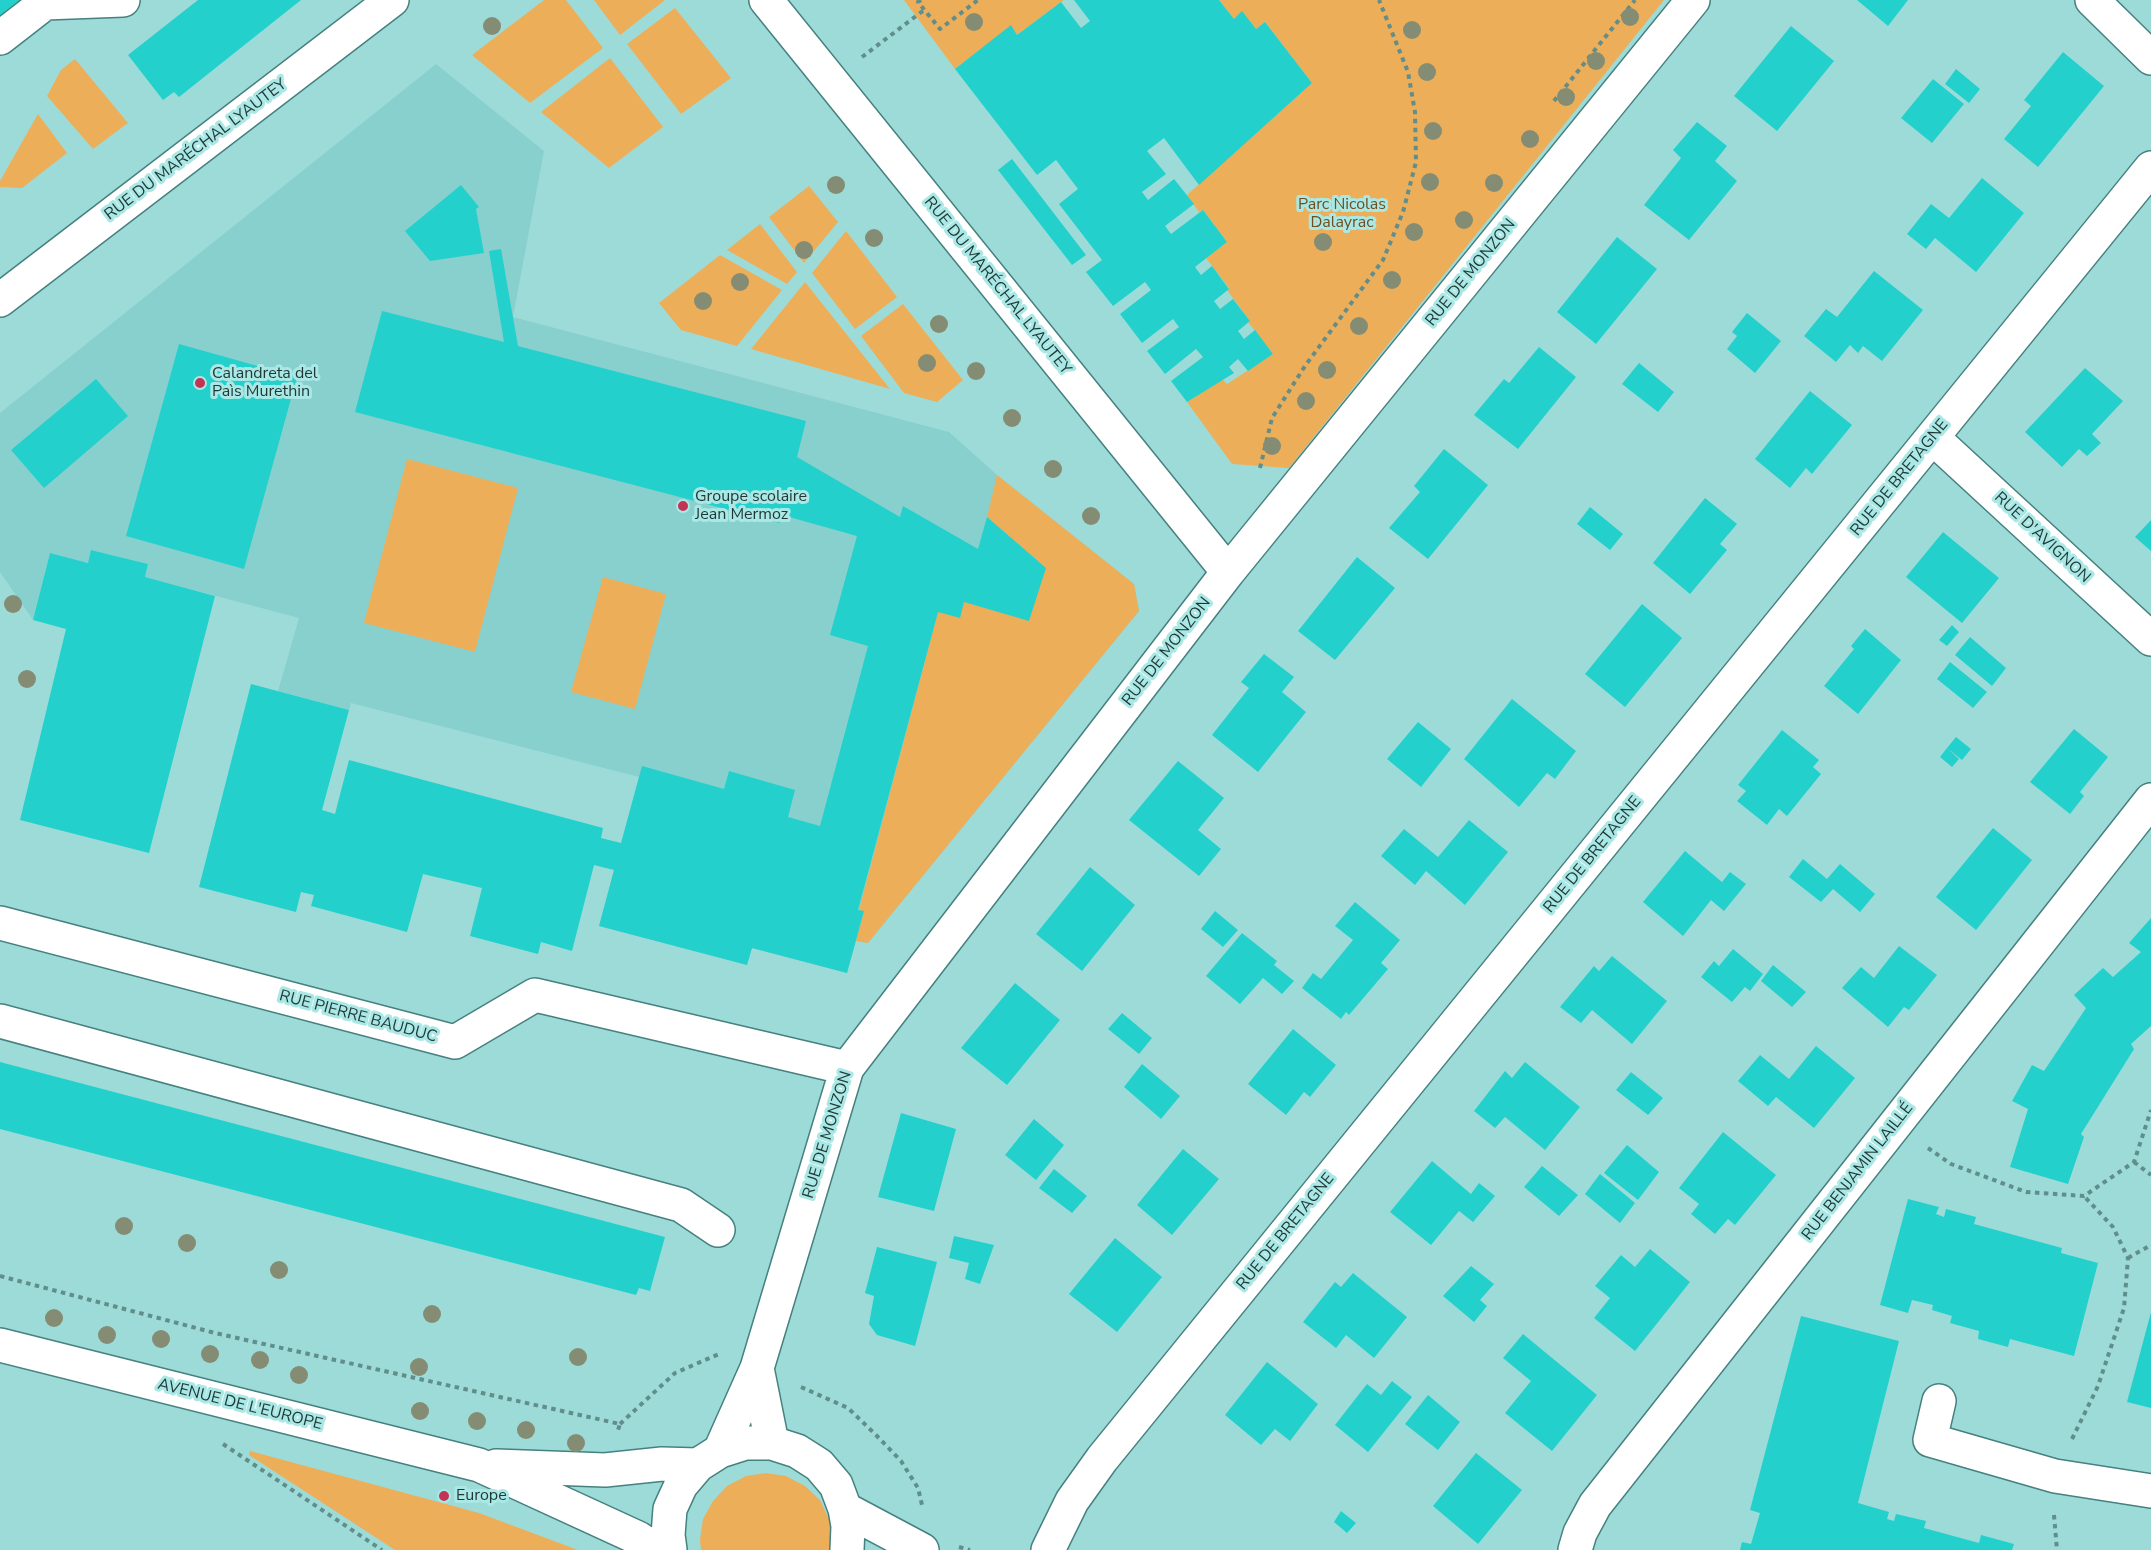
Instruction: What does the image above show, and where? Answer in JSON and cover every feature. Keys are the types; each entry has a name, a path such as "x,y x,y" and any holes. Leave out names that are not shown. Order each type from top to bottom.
{"street":[{"path":"0,38 45,3 123,0"},
{"name":"RUE DU MARÉCHAL LYAUTEY","path":"0,300 392,0"},
{"name":"RUE DU MARÉCHAL LYAUTEY","path":"766,0 1228,572"},
{"name":"RUE DE MONZON","path":"670,1550 668,1535 670,1509 681,1485 709,1458 757,1368 847,1068 1228,572 1693,0"},
{"path":"2092,0 2151,58"},
{"name":"RUE DE BRETAGNE","path":"1048,1550 1072,1501 1102,1459 2151,168"},
{"name":"RUE D'AVIGNON","path":"1933,438 2151,639"},
{"name":"RUE BENJAMIN LAILLÉ","path":"1575,1550 1580,1533 1595,1505 2151,800"},
{"name":"RUE PIERRE BAUDUC","path":"0,923 455,1042 535,995 847,1068"},
{"path":"0,1021 681,1205 718,1230"},
{"name":"AVENUE DE L'EUROPE","path":"0,1345 479,1465 638,1538 656,1550"},
{"name":"RUE DE MONZON","path":"757,1368 772,1443"},
{"path":"1939,1401 1930,1440 2055,1476 2151,1491"},
{"name":"AVENUE DE L'EUROPE","path":"479,1465 605,1470 709,1458 745,1443 772,1443"},
{"path":"772,1443 797,1451 819,1466 836,1485 845,1509 848,1526 847,1550"},
{"path":"845,1509 922,1550"}],"path":[{"path":"921,0 918,2 940,29 978,0"},
{"path":"1257,476 1272,418 1305,366 1383,260 1404,212 1416,162 1415,112 1408,72 1379,0"},
{"path":"1554,101 1635,0"},
{"path":"831,80 924,10"},
{"path":"1895,1125 1951,1164 2026,1192 2084,1196 2134,1162 2151,1110"},
{"path":"2134,1162 2151,1175"},
{"path":"2057,1550 2054,1530 2055,1476 2098,1386 2124,1308 2128,1258 2113,1227 2084,1196"},
{"path":"2128,1258 2151,1245"},
{"path":"0,1276 215,1333 620,1424 605,1470"},
{"path":"218,1440 382,1550"}],"shaded area":[{"name":"Groupe scolaire Jean Mermoz","path":"436,64 544,151 513,317 949,432 997,475 1134,584 1139,611 868,943 856,941 847,973 752,948 747,965 599,926 639,777 351,703 349,710 278,691 299,618 145,577 148,564 92,550 88,563 50,553 33,620 0,572 0,413"}],"green space":[{"path":"544,0 566,0 603,48 530,103 472,55"},
{"path":"594,0 665,0 620,35"},
{"path":"904,0 1064,0 1017,35 1011,26 955,69"},
{"name":"Parc Nicolas Dalayrac","path":"1219,0 1664,0 1289,468 1232,464 1187,402 1222,379 1227,384 1273,354 1248,322 1250,321 1227,290 1229,288 1206,258 1227,242 1203,210 1199,212 1187,195 1312,83 1265,22 1256,29 1242,12 1234,19"},
{"path":"675,8 731,78 681,114 627,44"},
{"path":"610,58 663,127 609,168 541,112"},
{"path":"75,59 128,123 93,149 47,96 61,70"},
{"path":"38,114 67,153 22,188 0,187 0,181"},
{"path":"809,186 838,222 804,263 769,217"},
{"path":"760,224 797,272 787,284 727,250"},
{"path":"846,231 897,297 855,329 812,273"},
{"path":"720,255 782,290 737,346 681,330 659,303"},
{"path":"805,282 890,389 751,349"},
{"path":"903,304 963,380 937,402 904,393 861,336"},
{"path":"407,459 518,488 475,652 364,623"},
{"path":"997,475 1134,584 1139,611 868,943 856,941 864,912 859,910 938,612 1046,568 987,517"},
{"path":"603,577 666,594 635,709 571,692"},
{"path":"250,1451 479,1513 578,1550 395,1550 249,1455"},
{"path":"766,1473 786,1476 805,1486 820,1500 829,1519 831,1550 701,1550 703,1519 713,1501 727,1486 746,1476"}],"building":[{"path":"0,0 20,0 0,16"},
{"path":"198,0 301,0 179,97 174,92 163,100 128,55"},
{"path":"1074,0 1219,0 1234,19 1242,11 1256,29 1265,22 1312,83 1199,185 1164,138 1147,151 1166,174 1142,192 1148,200 1174,179 1194,204 1165,226 1171,234 1203,210 1227,242 1195,267 1201,275 1212,266 1229,289 1214,301 1220,309 1233,299 1250,321 1238,331 1244,339 1255,330 1273,354 1248,371 1238,359 1229,367 1234,373 1187,402 1171,381 1203,357 1196,349 1165,374 1147,351 1179,327 1173,319 1142,343 1120,314 1151,290 1145,282 1113,306 1086,272 1102,260 1059,204 1078,189 1056,160 1037,175 955,69 1011,25 1017,35 1061,2 1081,28 1090,21"},
{"path":"1857,0 1908,0 1888,26"},
{"path":"1791,26 1834,61 1777,131 1734,96"},
{"path":"2063,52 2104,86 2038,167 2004,139 2031,106 2024,100"},
{"path":"1956,69 1980,89 1969,103 1945,84"},
{"path":"1933,79 1964,104 1932,143 1901,118"},
{"path":"1697,122 1727,146 1715,161 1737,181 1689,240 1644,205 1681,158 1673,150"},
{"path":"1012,159 1086,255 1072,265 998,170"},
{"path":"1982,178 2024,213 1976,272 1935,238 1926,249 1907,234 1931,204 1949,218"},
{"path":"461,185 479,207 476,209 484,253 430,261 405,231"},
{"path":"1617,237 1657,269 1596,344 1557,312"},
{"path":"501,249 518,346 806,421 797,457 900,517 903,506 978,549 987,517 1046,568 1029,621 964,602 960,618 938,612 858,910 864,911 847,973 752,948 747,965 599,926 614,870 594,865 572,951 541,942 538,954 470,936 482,888 423,874 407,932 311,906 314,895 301,892 296,912 199,887 251,684 349,710 322,810 335,814 349,760 603,828 601,838 621,843 642,766 724,789 729,771 795,790 788,817 820,826 868,646 830,635 857,536 782,515 779,523 355,412 382,311 504,342 489,251"},
{"path":"1874,271 1923,310 1882,361 1863,346 1858,353 1850,345 1836,362 1804,336 1826,309 1837,317"},
{"path":"1747,313 1781,341 1755,373 1727,349 1737,336 1732,332"},
{"path":"179,344 297,377 244,569 126,536"},
{"path":"1539,347 1576,377 1518,449 1474,415 1504,379 1509,383"},
{"path":"1639,363 1674,392 1658,412 1622,384"},
{"path":"2085,368 2123,401 2092,434 2101,443 2087,456 2079,449 2062,467 2025,432"},
{"path":"96,379 128,416 44,488 11,450"},
{"path":"1810,391 1852,425 1812,474 1806,468 1790,488 1755,459"},
{"path":"1444,449 1488,485 1428,559 1389,528 1420,492 1414,486"},
{"path":"1705,498 1737,524 1720,544 1727,550 1690,594 1653,563"},
{"path":"1590,507 1623,534 1610,550 1577,524"},
{"path":"2151,520 2151,551 2135,537"},
{"path":"1943,532 1999,578 1962,623 1906,577"},
{"path":"91,550 148,564 145,577 215,596 149,853 20,820 66,629 33,620 50,553 88,563"},
{"path":"1357,557 1395,588 1335,660 1298,631"},
{"path":"1642,604 1682,638 1625,707 1585,674"},
{"path":"1952,625 1959,632 1947,646 1939,640"},
{"path":"1865,629 1901,660 1858,714 1824,686 1854,649 1851,646"},
{"path":"1970,637 2006,668 1992,686 1955,655"},
{"path":"1264,654 1294,677 1282,692 1306,712 1258,772 1212,735 1249,688 1241,682"},
{"path":"1950,662 1987,692 1973,708 1937,679"},
{"path":"1512,699 1576,751 1555,779 1547,773 1519,807 1464,759"},
{"path":"1418,722 1451,749 1421,787 1387,759"},
{"path":"2074,729 2108,757 2080,792 2084,796 2070,814 2030,782"},
{"path":"1782,730 1819,760 1813,767 1821,774 1787,816 1779,809 1767,825 1737,801 1746,791 1738,785"},
{"path":"1956,737 1971,749 1962,760 1947,748"},
{"path":"1947,748 1959,759 1952,767 1940,757"},
{"path":"1178,761 1224,798 1198,830 1221,849 1199,876 1129,820"},
{"path":"1469,820 1508,852 1465,905 1426,871 1415,885 1381,856 1404,829 1438,857"},
{"path":"1993,828 2032,860 1976,930 1936,897"},
{"path":"1685,851 1722,882 1730,872 1746,884 1724,911 1711,900 1683,936 1643,902"},
{"path":"1803,859 1827,879 1840,864 1875,894 1860,912 1833,889 1821,902 1789,877"},
{"path":"1090,867 1135,905 1082,971 1036,934"},
{"path":"1355,902 1400,940 1381,963 1388,969 1349,1015 1346,1012 1341,1019 1302,988 1313,973 1321,979 1353,940 1335,926"},
{"path":"1215,911 1238,930 1223,947 1201,929"},
{"path":"2151,918 2151,1026 2131,1044 2134,1049 2081,1134 2084,1137 2068,1184 2010,1167 2028,1109 2012,1101 2032,1065 2044,1071 2086,1008 2074,995 2103,968 2113,977 2141,952 2129,943"},
{"path":"1242,933 1277,961 1274,965 1294,981 1282,994 1263,978 1240,1004 1206,976"},
{"path":"1899,946 1937,975 1909,1010 1904,1007 1888,1027 1842,988 1861,967 1874,978"},
{"path":"1733,949 1763,974 1750,991 1745,987 1732,1002 1701,977 1714,961 1719,966"},
{"path":"1612,956 1667,1001 1632,1044 1592,1010 1581,1023 1560,1007 1594,966 1599,971"},
{"path":"1773,965 1806,992 1792,1007 1761,981"},
{"path":"1015,983 1060,1020 1007,1085 961,1048"},
{"path":"1122,1013 1152,1038 1139,1054 1108,1029"},
{"path":"1293,1029 1336,1065 1310,1097 1304,1092 1286,1115 1248,1084"},
{"path":"1816,1046 1855,1078 1814,1128 1776,1097 1768,1106 1738,1081 1760,1055 1789,1079"},
{"path":"0,1062 665,1237 650,1291 639,1288 636,1295 0,1129"},
{"path":"1525,1062 1580,1107 1545,1150 1505,1117 1495,1128 1474,1111 1505,1071 1512,1078"},
{"path":"1142,1064 1180,1096 1161,1119 1124,1087"},
{"path":"1631,1072 1663,1098 1648,1115 1616,1090"},
{"path":"901,1113 956,1129 934,1211 878,1197"},
{"path":"1034,1119 1064,1145 1036,1180 1005,1155"},
{"path":"1723,1132 1776,1175 1735,1225 1728,1219 1715,1234 1691,1214 1699,1204 1679,1188"},
{"path":"1627,1145 1659,1172 1638,1200 1604,1173"},
{"path":"1183,1149 1219,1179 1172,1235 1137,1205"},
{"path":"1432,1161 1471,1194 1479,1183 1495,1196 1473,1222 1459,1211 1431,1245 1390,1212"},
{"path":"1542,1166 1578,1195 1559,1216 1524,1187"},
{"path":"1054,1169 1087,1196 1072,1213 1039,1188"},
{"path":"1600,1174 1635,1203 1620,1223 1585,1194"},
{"path":"1908,1199 1939,1207 1936,1214 1944,1217 1946,1209 1976,1217 1974,1224 2062,1248 2061,1253 2098,1263 2074,1356 2010,1339 2008,1347 1978,1339 1979,1331 1950,1323 1952,1316 1932,1310 1933,1305 1912,1300 1908,1313 1880,1305"},
{"path":"954,1236 994,1245 980,1284 965,1279 969,1263 949,1258"},
{"path":"1115,1238 1162,1277 1117,1332 1069,1294"},
{"path":"877,1247 937,1262 915,1346 877,1335 869,1324 874,1296 865,1293"},
{"path":"1650,1249 1690,1282 1635,1351 1594,1318 1610,1298 1595,1286 1621,1255 1635,1267"},
{"path":"1471,1266 1494,1284 1480,1300 1487,1306 1474,1322 1443,1296"},
{"path":"1353,1273 1407,1317 1374,1358 1346,1335 1336,1348 1303,1322 1335,1282 1341,1287"},
{"path":"2151,1312 2151,1408 2127,1402"},
{"path":"1801,1316 1899,1341 1858,1503 1889,1512 1887,1519 1894,1521 1896,1514 1926,1521 1924,1528 1979,1543 1981,1535 2014,1544 2012,1550 1740,1550 1742,1542 1751,1544 1760,1513 1750,1510"},
{"path":"1523,1334 1597,1395 1552,1451 1505,1413 1531,1381 1503,1358"},
{"path":"1267,1362 1318,1404 1290,1441 1275,1429 1261,1445 1225,1415"},
{"path":"1392,1381 1412,1397 1368,1452 1335,1425 1367,1384 1381,1395"},
{"path":"1428,1395 1460,1422 1438,1450 1405,1424"},
{"path":"1476,1453 1522,1490 1478,1544 1433,1506"},
{"path":"1341,1511 1356,1523 1347,1533 1334,1522"}],"place":[{"name":"Calandreta del Paìs Murethin","path":"200,383"},
{"name":"Groupe scolaire Jean Mermoz","path":"683,506"},
{"name":"Europe","path":"444,1496"}]}
